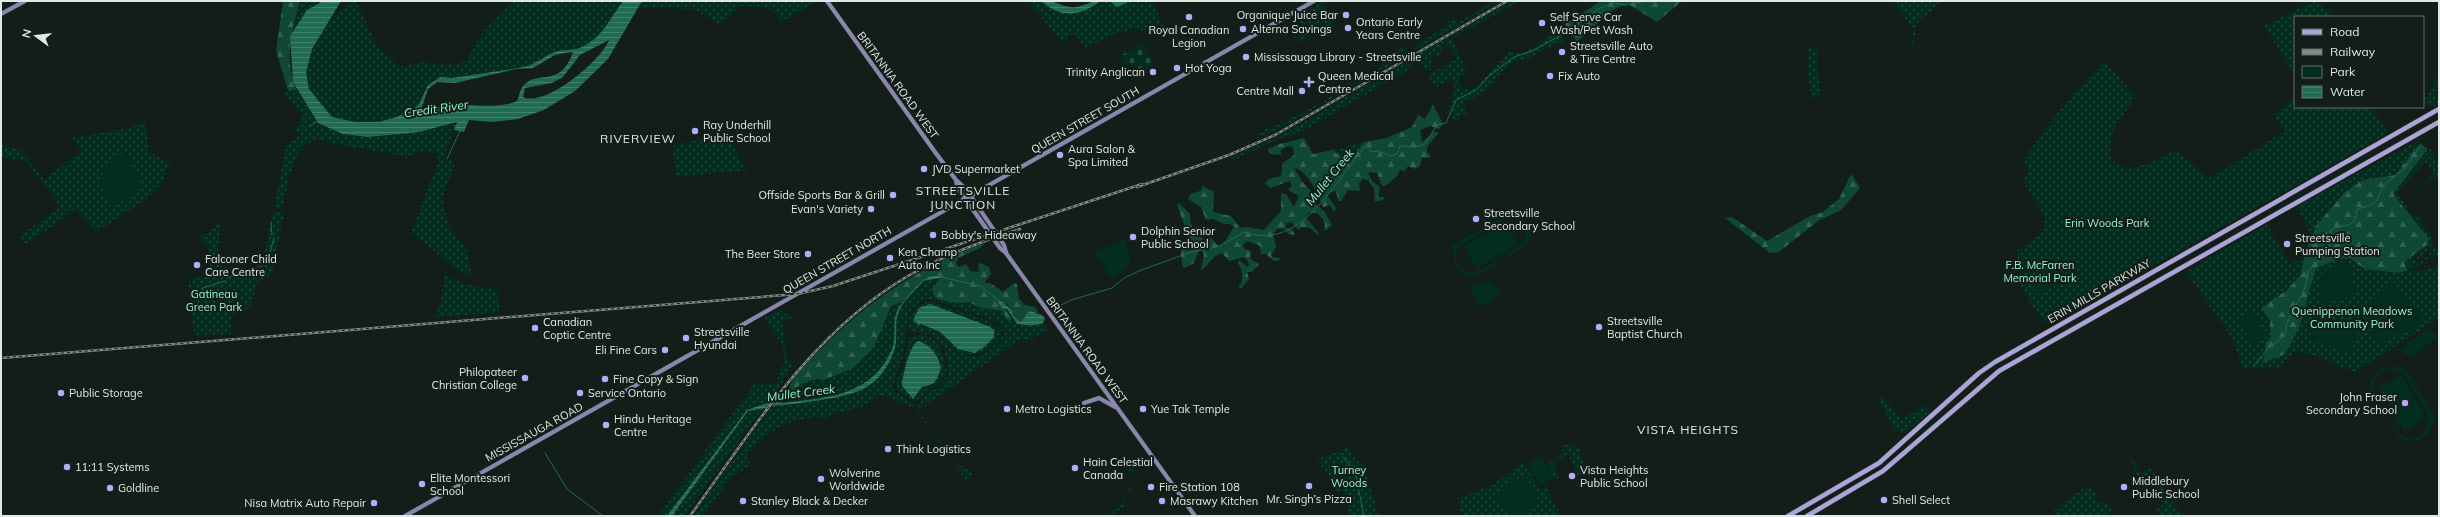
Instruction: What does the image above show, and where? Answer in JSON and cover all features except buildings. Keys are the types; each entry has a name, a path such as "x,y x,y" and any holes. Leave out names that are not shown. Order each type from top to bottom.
{"main road":[{"path":"1,14 25,1"},
{"name":"BRITANNIA ROAD WEST","path":"827,1 956,180 962,184 970,195 1004,245 1006,253"},
{"name":"QUEEN STREET SOUTH","path":"970,195 1314,1"},
{"name":"ERIN MILLS PARKWAY","path":"1788,516 1879,463 1979,373 1995,362 2439,109"},
{"name":"ERIN MILLS PARKWAY","path":"1807,516 1883,471 2000,371 2439,122"},
{"name":"BRITANNIA ROAD WEST","path":"956,180 957,187 1000,248 1006,253 1195,516"},
{"name":"QUEEN STREET NORTH","path":"713,341 970,195"},
{"name":"MISSISSAUGA ROAD","path":"405,516 713,341"},
{"path":"1084,403 1099,398 1118,409"}],"green space":[{"path":"283,1 300,1 290,46 290,68 297,90 288,90 276,51"},
{"path":"301,1 323,1 292,31"},
{"path":"349,1 356,1 377,46 400,67 425,61 435,65 454,65 466,61 485,30 514,1 623,1 601,33 582,47 552,53 532,65 524,67 452,78 440,77 433,79 421,95 419,104 411,111 379,122 355,122 332,117 313,96 306,82 306,73 312,49 324,27"},
{"path":"642,1 817,1 781,22 769,9 741,6 720,24 695,10 638,7"},
{"path":"1028,1 1042,1 1057,12 1093,8 1100,1 1139,1 1139,4 1153,1 1165,31 1151,27 1140,31 1137,28 1114,34 1087,48 1073,33 1063,43"},
{"path":"1322,1 1334,25 1337,23 1336,28 1334,26 1298,42 1291,33 1293,32 1296,37 1305,31 1296,16"},
{"path":"1493,1 1501,1 1414,51 1413,48 1448,24 1447,22 1453,18 1457,23"},
{"path":"1511,1 1520,1 1452,38 1466,70 1466,73 1457,80 1464,90 1477,87 1510,50 1514,53 1520,53 1531,49 1557,29 1566,41 1551,46 1527,59 1512,63 1485,91 1473,99 1466,101 1464,104 1468,114 1462,114 1455,124 1448,109 1451,106 1452,95 1455,93 1453,79 1435,87 1428,75 1457,58 1451,49 1444,44 1440,56 1435,56 1430,60 1434,68 1426,71 1418,57 1419,54"},
{"path":"1601,1 1682,1 1657,22 1628,4 1612,10 1577,42 1565,24"},
{"path":"1893,1 1942,1 1917,23 1912,52 1910,51 1914,30"},
{"path":"2314,1 2318,1 2331,12 2331,16 2294,16 2294,73 2264,26"},
{"path":"1142,43 1154,64 1137,74 1130,64 1125,66 1120,56"},
{"path":"1403,47 1406,48 1409,54 1283,127 1258,138 1258,134 1311,108 1359,80 1383,64 1381,60"},
{"path":"1808,48 1818,49 1817,67 1821,96 1812,99 1807,68"},
{"path":"1412,59 1413,62 1408,70 1299,133 1286,136 1228,162 1234,155 1276,138"},
{"name":"Erin Woods Park","path":"2104,61 2136,97 2120,119 2112,135 2110,143 2112,161 2130,169 2149,163 2177,150 2209,179 2284,131 2274,115 2294,99 2294,108 2373,108 2388,133 2151,267 2045,324 2024,293 2020,282 2017,251 2044,231 2045,217 2023,181 2029,171 2023,160 2055,116"},
{"path":"2439,77 2435,97 2439,103 2435,106 2427,105 2424,101 2424,99 2428,97 2430,88"},
{"path":"288,90 297,90 318,123 419,132 457,123 444,158 455,163 442,199 449,226 468,252 471,276 455,268 411,232 438,163 437,154 433,152 422,151 414,153 408,158 321,140 309,143 302,149 292,168 282,209 274,207 286,146 301,135 294,129 303,116 288,99 284,92"},
{"path":"1433,105 1443,124 1439,129 1430,126 1420,130 1422,142 1434,132 1439,132 1427,147 1427,152 1431,156 1429,158 1422,157 1420,166 1415,169 1408,166 1405,171 1400,170 1397,176 1385,186 1382,186 1377,173 1368,172 1372,181 1380,187 1378,197 1384,197 1385,199 1375,202 1374,189 1368,180 1363,179 1359,183 1360,191 1348,190 1341,201 1338,201 1336,191 1329,193 1328,196 1336,208 1334,212 1330,205 1323,207 1316,190 1308,178 1299,170 1294,168 1304,184 1313,193 1317,205 1325,212 1332,225 1325,231 1325,224 1319,215 1317,213 1308,213 1306,218 1318,232 1319,236 1310,228 1302,227 1298,230 1291,222 1287,223 1285,227 1293,230 1295,235 1288,234 1285,229 1277,229 1273,235 1276,247 1271,255 1272,257 1280,258 1279,261 1274,261 1266,254 1261,254 1260,246 1248,241 1243,244 1243,248 1251,251 1250,259 1259,264 1252,272 1247,272 1249,279 1241,289 1239,287 1242,281 1242,275 1238,263 1239,260 1247,267 1249,266 1248,261 1244,257 1229,261 1222,253 1218,254 1201,270 1204,254 1202,251 1199,251 1194,263 1185,268 1183,267 1181,251 1183,245 1189,238 1177,205 1179,203 1190,214 1191,223 1194,229 1196,231 1204,229 1200,235 1204,241 1211,238 1218,246 1223,245 1234,227 1230,224 1224,224 1213,219 1206,220 1201,207 1188,199 1190,194 1200,191 1203,186 1214,192 1213,212 1231,216 1240,228 1248,227 1264,230 1281,211 1281,193 1286,194 1294,207 1299,196 1288,190 1292,185 1290,181 1270,188 1265,183 1269,179 1281,176 1283,163 1294,155 1293,147 1287,146 1280,151 1282,155 1271,154 1267,150 1281,144 1304,138 1313,154 1333,150 1345,161 1351,160 1364,142 1387,138 1412,127 1418,115 1425,119"},
{"path":"145,121 149,152 170,162 160,187 143,202 96,232 76,209 26,244 20,236 61,207 26,161 1,157 1,145 22,150 44,180 81,151 72,138 130,128"},
{"path":"728,134 746,171 676,176 673,146 708,137 717,144"},
{"path":"2419,140 2419,144 2395,175 2363,180 2315,229 2312,237 2297,206"},
{"path":"1364,142 1351,160 1345,161 1333,150"},
{"path":"2419,144 2428,149 2393,194 2429,239 2428,244 2404,262 2407,269 2400,273 2365,269 2349,258 2336,260 2316,268 2299,328 2285,354 2263,363 2266,342 2271,337 2270,321 2261,308 2287,290 2300,275 2307,248 2316,226 2345,192 2363,180 2395,175"},
{"name":"Quenippenon Meadows Community Park","path":"2431,148 2439,167 2439,181 2433,177 2428,183 2426,182 2424,184 2434,170 2425,162 2397,192 2412,215 2417,216 2431,236 2433,246 2435,246 2424,252 2422,258 2413,259 2413,261 2422,261 2424,263 2410,271 2429,270 2424,257 2429,258 2430,252 2435,247 2439,251 2439,255 2427,260 2427,263 2431,268 2439,264 2439,318 2355,372 2313,355 2293,352 2279,369 2243,368 2232,338 2186,272 2267,224 2290,264 2305,256 2298,275 2290,287 2262,308 2270,321 2271,337 2266,342 2299,328 2316,268 2336,260 2349,258 2354,263 2404,262 2428,244 2429,239 2393,194"},
{"path":"126,152 143,185 141,189 111,208 102,190 102,176 104,169 109,163"},
{"path":"1851,174 1860,188 1841,210 1818,221 1779,252 1770,253 1725,218 1732,217 1767,241 1810,216 1823,212 1839,199"},
{"name":"Gatineau Green Park","path":"273,211 284,213 272,274 257,283 250,308 231,315 231,334 194,335 188,279 211,276 208,247 199,236 210,232 221,221 217,260 227,270 244,274 256,267 264,257"},
{"path":"1508,213 1524,221 1528,225 1531,235 1525,246 1484,272 1471,276 1466,276 1458,270 1455,265 1453,255 1454,249 1451,246","holes":["1508,218 1517,219 1524,224 1526,231 1524,239 1518,246 1501,259 1476,272 1470,273 1460,269 1457,263 1456,254 1461,245"]},
{"path":"1506,222 1518,244 1476,268 1464,246"},
{"path":"1124,239 1129,251 1129,262 1123,272 1112,279 1095,254 1096,251"},
{"path":"985,243 980,248 958,258 956,264 959,267 966,264 970,271 979,272 978,264 981,263 989,267 991,274 984,283 990,283 1003,292 1014,283 1017,284 1019,299 1025,305 1035,307 1038,311 1034,314 1030,311 1021,323 1013,316 1012,310 1006,303 1005,308 1012,319 1008,321 1002,311 981,308 969,302 957,303 937,299 933,294 932,289 941,277 936,276 925,278 902,302 891,306 874,347 853,368 824,380 817,379 801,384 788,395 791,384 802,369 832,337 872,304 915,275 937,263"},
{"path":"2348,261 2356,293 2355,296 2321,304 2319,286 2322,275 2331,267"},
{"path":"2052,267 2060,282 2037,295 2029,279"},
{"path":"444,274 463,284 497,290 500,312 434,318 441,301"},
{"path":"940,278 932,289 957,303 969,302 981,308 1002,312 1008,320 1012,319 1018,324 1022,325 1043,323 1043,321 1049,331 1032,338 1034,342 1022,338 918,411 956,463 974,474 966,480 917,411 920,401 944,382 948,375 948,365 944,350 977,356 997,344 1004,333 1000,325 992,320 935,300 927,300 918,304 910,313 903,356 893,387 894,391 916,405 915,408 882,395 859,408 830,415 829,418 804,419 782,426 762,439 754,447 746,457 751,464 730,479 703,516 693,516 772,406 841,397 863,390 873,384 888,365 894,351 897,319 902,305 923,281"},
{"path":"2393,280 2409,303 2413,303 2422,317 2422,322 2409,331 2405,330 2381,346 2368,325 2365,317 2365,310 2373,296"},
{"path":"1484,282 1491,283 1501,292 1479,308 1470,286"},
{"path":"930,301 990,321 1001,329 1002,337 990,349 983,352 968,354 952,351 942,346 932,336 911,332 909,327 910,317 916,308 925,302","holes":["930,304 988,326 952,345 940,332 919,325 917,322 919,308"]},
{"path":"902,302 897,313 893,346 887,362 877,374 865,384 835,395 787,402 788,395 800,385 806,382 831,378 850,365 868,347 876,336 891,306"},
{"path":"779,310 792,317 782,323 787,358 793,365 770,402 751,407 738,421 667,516 658,516 755,383 776,384 784,362 782,344 764,318"},
{"path":"2253,311 2266,336 2251,344 2238,319"},
{"path":"2318,314 2359,331 2350,354 2308,338"},
{"path":"2429,328 2438,337 2410,358 2399,349"},
{"path":"922,334 933,340 943,355 947,374 944,380 916,402 897,391 895,383 903,367 909,338","holes":["912,346 941,369 930,387 922,387 911,397 904,390 902,379"]},
{"path":"2393,366 2406,368 2437,420 2433,422 2429,433 2421,440 2411,441 2400,438 2371,393 2370,383 2377,371","holes":["2387,369 2399,371 2404,374 2428,414 2427,428 2420,435 2414,438 2408,438 2397,430 2379,401 2374,388 2374,382 2380,373"]},
{"path":"2401,375 2426,418 2404,431 2379,388"},
{"path":"1882,396 1902,420 1907,416 1914,425 1902,433 1895,430 1878,399"},
{"path":"1924,405 1930,411 1915,425 1908,416"},
{"path":"764,407 684,516 672,516 748,411"},
{"path":"1570,443 1571,447 1572,445 1579,449 1585,468 1590,470 1578,476 1568,454 1553,464 1560,477 1555,479 1547,464 1563,453 1562,447"},
{"name":"Turney Woods","path":"1348,447 1351,455 1363,466 1379,516 1349,516 1345,492 1336,492 1333,480 1317,460"},
{"path":"1541,456 1554,478 1540,486 1527,464"},
{"path":"2132,458 2140,473 2150,468 2183,516 2161,516 2156,508 2164,505 2162,502 2164,500 2151,478 2149,479 2147,476 2143,479 2144,481 2140,481 2129,460"},
{"path":"1523,462 1540,489 1545,486 1561,516 1482,516 1481,513 1463,516 1457,499 1494,484"},
{"path":"1129,464 1143,483 1122,495 1126,505 1111,516 1105,516 1124,502 1121,494 1141,483 1133,472 1130,473 1125,466"},
{"path":"1524,474 1537,491 1538,500 1528,516 1510,516 1494,495"},
{"path":"2087,486 2096,492 2094,509 2095,501 2107,503 2112,511 2103,516 2057,516 2054,510"}],"water":[{"name":"Credit River","path":"323,1 341,1 312,49 306,73 309,89 332,117 355,122 379,122 411,111 419,104 428,85 440,77 452,78 524,67 555,52 582,47 601,33 623,1 642,1 608,59 575,91 544,110 518,119 493,122 469,120 464,132 454,130 457,122 419,132 368,137 343,134 318,123 293,82 290,36 307,10","holes":["609,40 596,59 572,80 545,96 533,99 523,97 525,88 552,83 563,77 580,55","571,52 573,53 568,64 562,71 556,74 531,80 523,86 517,101 509,104 491,106 443,105 426,111 421,110 428,89 437,82 455,83 516,69 533,68 555,55"]},
{"path":"1042,1 1073,7 1100,1 1086,10 1063,13 1049,7"},
{"path":"932,276 941,276 940,278 923,281 902,305 897,319 894,351 888,365 881,375 872,383 863,389 852,393 828,399 772,406 776,402 783,403 833,396 868,381 885,362 892,349 895,320 898,308 924,279"},
{"path":"1001,301 1012,310 1013,316 1021,322 1030,311 1042,315 1045,318 1043,323 1033,325 1017,324 1007,309 1002,308 998,302"},
{"path":"930,304 988,326 994,330 994,337 984,347 975,353 958,349 940,332 921,324 919,325 913,320 919,308"},
{"path":"918,341 927,345 934,352 939,360 941,369 933,384 922,387 913,399 902,386 902,382 909,354 915,343"},
{"path":"770,402 766,408 748,411 672,516 667,516 747,410"}],"waterway":[{"name":"Credit River","path":"1114,1 1117,4 1125,1"},
{"name":"Mullet Creek","path":"1053,309 1071,300 1112,288 1124,278 1139,271 1191,252 1217,247 1245,232 1265,235 1283,232 1300,223 1315,210 1365,147 1368,146 1371,152 1378,151 1392,156 1397,154 1400,146 1416,147 1425,144 1437,125 1446,123 1456,100 1476,90 1489,76 1514,57 1532,51 1563,34 1600,8 1613,3 1626,5 1647,1"},
{"path":"310,126 318,121"},
{"path":"447,159 460,131"},
{"path":"2254,366 2267,349 2285,335 2289,318 2301,297 2307,281 2308,271 2329,250 2331,230 2349,225 2354,220 2357,209 2371,205 2377,200 2384,185 2404,169 2422,144"},
{"path":"271,222 272,235"},
{"path":"270,253 274,238"},
{"path":"227,278 233,275 254,272 264,264 268,255"},
{"name":"Mullet Creek","path":"941,277 980,286 1000,301"},
{"path":"198,295 203,288 225,281"},
{"name":"Mullet Creek","path":"768,404 775,404"},
{"path":"545,453 567,489 603,516"},
{"path":"1343,457 1355,472 1364,516"}],"railway":[{"path":"1137,187 1229,155 1275,135 1507,1"},
{"path":"1,358 797,294 833,286 1142,184"},
{"path":"690,516 787,384 814,353 842,325 874,299 922,268 963,250 1020,229"}],"place":[{"name":"Organique Juice Bar","path":"1346,15"},
{"name":"Royal Canadian Legion","path":"1189,17"},
{"name":"Self Serve Car Wash/Pet Wash","path":"1542,23"},
{"name":"Ontario Early Years Centre","path":"1348,28"},
{"name":"Alterna Savings","path":"1243,29"},
{"name":"Streetsville Auto & Tire Centre","path":"1562,52"},
{"name":"Mississauga Library - Streetsville","path":"1246,57"},
{"name":"Hot Yoga","path":"1177,68"},
{"name":"Trinity Anglican","path":"1153,72"},
{"name":"Fix Auto","path":"1550,76"},
{"name":"Queen Medical Centre","path":"1309,82"},
{"name":"Centre Mall","path":"1302,91"},
{"name":"Ray Underhill Public School","path":"695,131"},
{"name":"Aura Salon & Spa Limited","path":"1060,155"},
{"name":"JVD Supermarket","path":"924,169"},
{"name":"Offside Sports Bar & Grill","path":"893,195"},
{"name":"Evan's Variety","path":"871,209"},
{"name":"Streetsville Secondary School","path":"1476,219"},
{"name":"Bobby's Hideaway","path":"933,235"},
{"name":"Dolphin Senior Public School","path":"1133,237"},
{"name":"Streetsville Pumping Station","path":"2287,244"},
{"name":"The Beer Store","path":"808,254"},
{"name":"Ken Champ Auto Inc","path":"890,258"},
{"name":"Falconer Child Care Centre","path":"197,265"},
{"name":"Streetsville Baptist Church","path":"1599,327"},
{"name":"Canadian Coptic Centre","path":"535,328"},
{"name":"Streetsville Hyundai","path":"686,338"},
{"name":"Eli Fine Cars","path":"665,350"},
{"name":"Philopateer Christian College","path":"525,378"},
{"name":"Fine Copy & Sign","path":"605,379"},
{"name":"Public Storage","path":"61,393"},
{"name":"Service Ontario","path":"580,393"},
{"name":"John Fraser Secondary School","path":"2405,403"},
{"name":"Metro Logistics","path":"1007,409"},
{"name":"Yue Tak Temple","path":"1143,409"},
{"name":"Hindu Heritage Centre","path":"606,425"},
{"name":"Think Logistics","path":"888,449"},
{"name":"11:11 Systems","path":"67,467"},
{"name":"Hain Celestial Canada","path":"1075,468"},
{"name":"Vista Heights Public School","path":"1572,476"},
{"name":"Wolverine Worldwide","path":"821,479"},
{"name":"Elite Montessori School","path":"422,484"},
{"name":"Mr. Singh’s Pizza","path":"1309,486"},
{"name":"Fire Station 108","path":"1151,487"},
{"name":"Middlebury Public School","path":"2124,487"},
{"name":"Goldline","path":"110,488"},
{"name":"Shell Select","path":"1884,500"},
{"name":"Stanley Black & Decker","path":"743,501"},
{"name":"Masrawy Kitchen","path":"1162,501"},
{"name":"Nisa Matrix Auto Repair","path":"374,503"}],"district":[{"name":"RIVERVIEW","path":"638,139"},
{"name":"STREETSVILLE JUNCTION","path":"963,198"},
{"name":"VISTA HEIGHTS","path":"1688,430"}],"park label":[{"name":"F.B. McFarren Memorial Park","path":"2040,271"}]}
